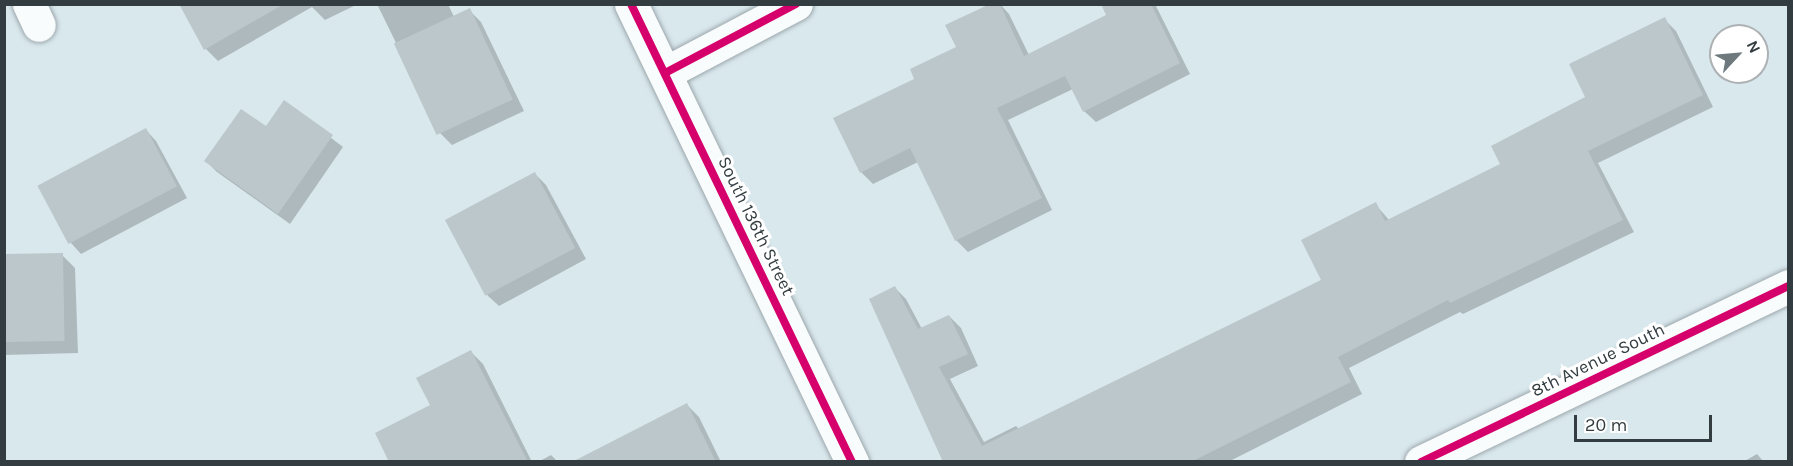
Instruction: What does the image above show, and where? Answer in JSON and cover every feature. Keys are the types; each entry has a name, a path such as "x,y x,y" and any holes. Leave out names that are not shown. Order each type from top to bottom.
{"street":[{"name":"South 136th Street","path":"631,4 852,462"},
{"path":"665,73 795,4"},
{"name":"8th Avenue South","path":"1421,462 1788,285"}],"building":[{"path":"179,4 284,4 204,50"},
{"path":"990,4 1000,4 1024,56 1106,15 1101,4 1151,4 1180,63 1083,112 1065,76 997,108 1042,198 955,241 910,148 860,173 833,118 914,79 910,69 956,47 945,25"},
{"path":"470,8 513,100 437,135 394,43"},
{"path":"1665,17 1703,95 1588,151 1623,220 1450,303 1448,300 1338,357 1351,382 1191,462 943,462 869,299 895,286 918,329 949,315 968,354 939,367 982,446 1321,280 1301,240 1376,202 1385,221 1500,164 1491,146 1585,97 1569,64"},
{"path":"284,100 333,135 278,214 204,161 241,109 266,126"},
{"path":"146,128 177,186 68,244 37,186"},
{"path":"535,172 575,248 485,296 445,220"},
{"path":"63,253 65,341 6,342 4,254"},
{"path":"471,350 528,462 389,462 375,433 430,405 416,378"},
{"path":"687,403 716,462 572,462"}],"cycle path":[{"path":"631,4 852,462"},
{"path":"665,73 796,4"},
{"path":"1421,462 1788,286"}]}
